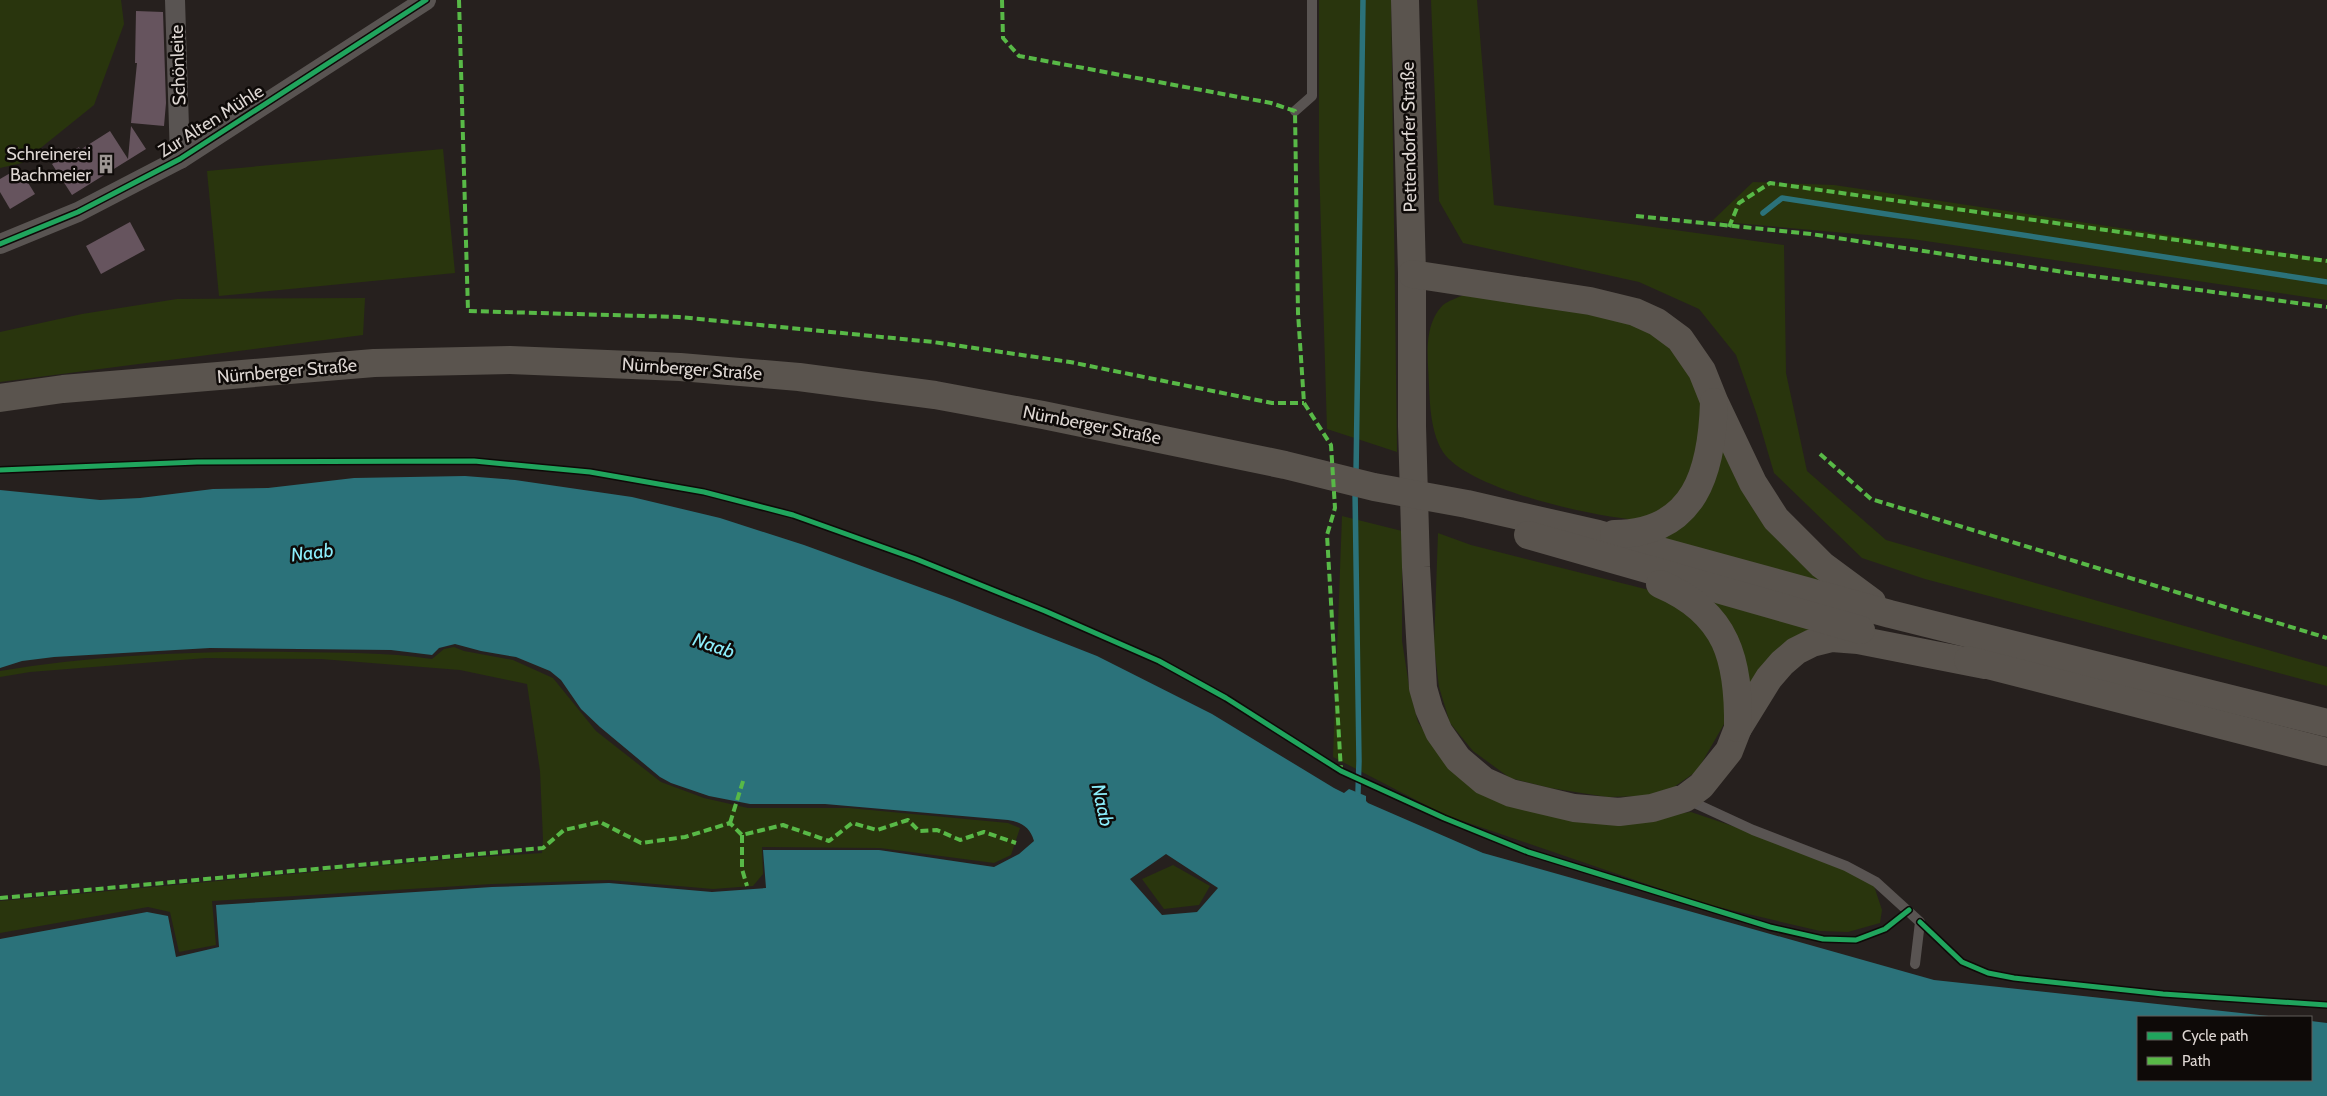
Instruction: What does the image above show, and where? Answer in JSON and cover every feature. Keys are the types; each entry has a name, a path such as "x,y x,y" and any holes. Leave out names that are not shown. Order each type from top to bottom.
{"main road":[{"name":"Pettendorfer Straße","path":"1405,0 1412,274 1412,426 1416,567 1423,688 1428,709 1439,732 1458,759 1484,781 1511,793 1574,808 1619,812 1652,808 1685,798"},
{"path":"1412,274 1590,301 1636,312 1657,322 1680,339 1702,370 1714,401 1753,483 1776,519 1822,565 1890,614"},
{"name":"Nürnberger Straße","path":"0,398 63,389 374,363 510,360 680,367 800,377 936,395 1285,465 1374,486"},
{"path":"1598,534 1630,534 1649,530 1666,522 1682,510 1698,490 1706,469 1711,446 1714,401"},
{"path":"1374,486 1467,504 1598,534 1890,614 2327,723"},
{"path":"1374,486 1568,548 1986,665 2327,752"},
{"path":"1568,548 1672,589 1703,611 1717,628 1730,650 1735,667 1738,695 1738,728"},
{"path":"1685,798 1701,786 1729,751 1738,728 1769,678 1796,651 1812,643 1832,638 1858,640 1986,665"}],"street":[{"name":"Schönleite","path":"175,0 180,160"},
{"name":"Zur Alten Mühle","path":"0,244 78,212 180,160 426,0"}],"lane":[{"path":"1295,111 1312,96 1312,0"},
{"path":"1685,798 1753,830 1846,866 1876,882 1920,922 1915,964"}],"green space":[{"path":"0,0 121,0 124,24 94,105 22,163 0,168"},
{"path":"1319,0 1391,0 1397,452 1327,429 1319,162"},
{"path":"1431,0 1477,0 1494,205 1784,245 1786,373 1807,471 1886,540 2327,667 2327,686 1925,579 1862,558 1774,473 1757,415 1736,355 1699,309 1639,282 1463,243 1439,201"},
{"path":"443,149 455,273 219,296 207,171"},
{"path":"1753,182 1834,185 2327,259 2327,300 1912,239 1712,221"},
{"path":"1463,295 1610,315 1644,329 1666,344 1687,369 1702,405 1693,482 1652,521 1603,515 1540,501 1508,491 1480,479 1458,466 1443,452 1438,443 1432,421 1428,350 1431,326 1438,311 1443,305"},
{"path":"365,298 363,335 0,382 0,332 82,314 177,299"},
{"path":"1722,440 1828,586 1664,540 1665,535"},
{"path":"1342,516 1402,531 1402,641 1410,692 1418,722 1441,756 1594,824 1691,812 1827,858 1874,886 1882,910 1880,923 1848,932 1820,931 1705,904 1445,815 1333,757"},
{"path":"1438,533 1471,545 1665,594 1687,609 1725,660 1727,719 1697,771 1674,787 1645,796 1607,797 1550,788 1510,778 1473,751 1450,723 1439,687 1434,646"},
{"path":"1707,595 1817,627 1749,699"},
{"path":"454,647 464,651 513,660 553,678 596,731 661,782 704,798 748,808 849,808 1008,823 1020,828 1011,855 994,863 880,848 762,847 763,874 753,886 713,889 609,880 492,884 212,901 216,945 179,952 170,912 148,907 0,933 0,901 466,858 542,853 543,839 540,771 527,684 460,670 321,659 206,658 30,672 0,677 0,671 73,661 219,652 362,653 432,659 444,649"},
{"path":"1173,865 1210,886 1199,905 1164,909 1142,879"}],"water":[{"name":"Naab","path":"465,476 515,480 632,497 720,518 804,545 952,599 1097,656 1212,714 1334,788 1344,793 1349,789 1366,796 1368,803 1483,853 1934,980 2269,1016 2137,1016 2137,1081 2312,1081 2312,1021 2327,1023 2327,1096 0,1096 0,939 147,912 168,916 176,957 219,947 216,905 492,887 609,883 712,892 766,888 763,850 879,850 994,867 1019,854 1034,841 1030,832 1024,826 1008,820 825,804 750,804 709,796 671,783 660,777 581,709 561,680 550,671 516,657 455,644 439,648 432,655 391,650 210,648 54,657 22,661 0,668 0,490 100,500 140,498 213,489 268,488 354,478","holes":["1166,854 1218,888 1197,912 1162,915 1130,879"]}],"building":[{"path":"136,11 163,12 166,103 164,126 131,123 137,63 135,63"},
{"path":"131,126 146,149 72,195 52,164 79,147 80,150 110,131 128,159"},
{"path":"19,168 35,194 10,209 0,192 0,179"},
{"path":"130,222 145,250 101,274 86,246"}],"waterway":[{"path":"1356,475 1363,0"},
{"path":"1763,213 1782,198 2327,282"},
{"path":"1355,490 1358,793"}],"marked path":[{"path":"459,0 468,311 679,317 933,342 1070,362 1272,403 1304,403"},
{"path":"1002,0 1003,38 1019,56 1271,103 1295,111 1298,313 1304,403 1331,445 1335,508 1327,535 1341,771"},
{"path":"1729,227 1739,203 1770,183 2327,261"},
{"path":"1636,216 1811,234 2070,273 2327,307"},
{"path":"1820,454 1871,499 2327,638"},
{"path":"730,823 744,778"},
{"path":"0,898 543,848 564,830 600,822 641,843 685,837 730,823 742,835 783,825 829,841 852,823 877,830 908,820 919,831 937,830 960,840 984,832 1016,843"},
{"path":"742,835 742,869 747,886"}],"cycle path":[{"path":"0,244 78,212 180,159 426,0"},
{"path":"0,470 197,462 474,461 590,472 704,492 793,515 916,559 1045,611 1159,661 1226,698 1341,771 1444,818 1528,852 1770,927 1823,939 1856,940 1885,929 1909,910"},
{"path":"1920,922 1962,962 1988,973 2014,978 2163,994 2327,1005"}],"place":[{"name":"Schreinerei Bachmeier","path":"106,164"}]}
